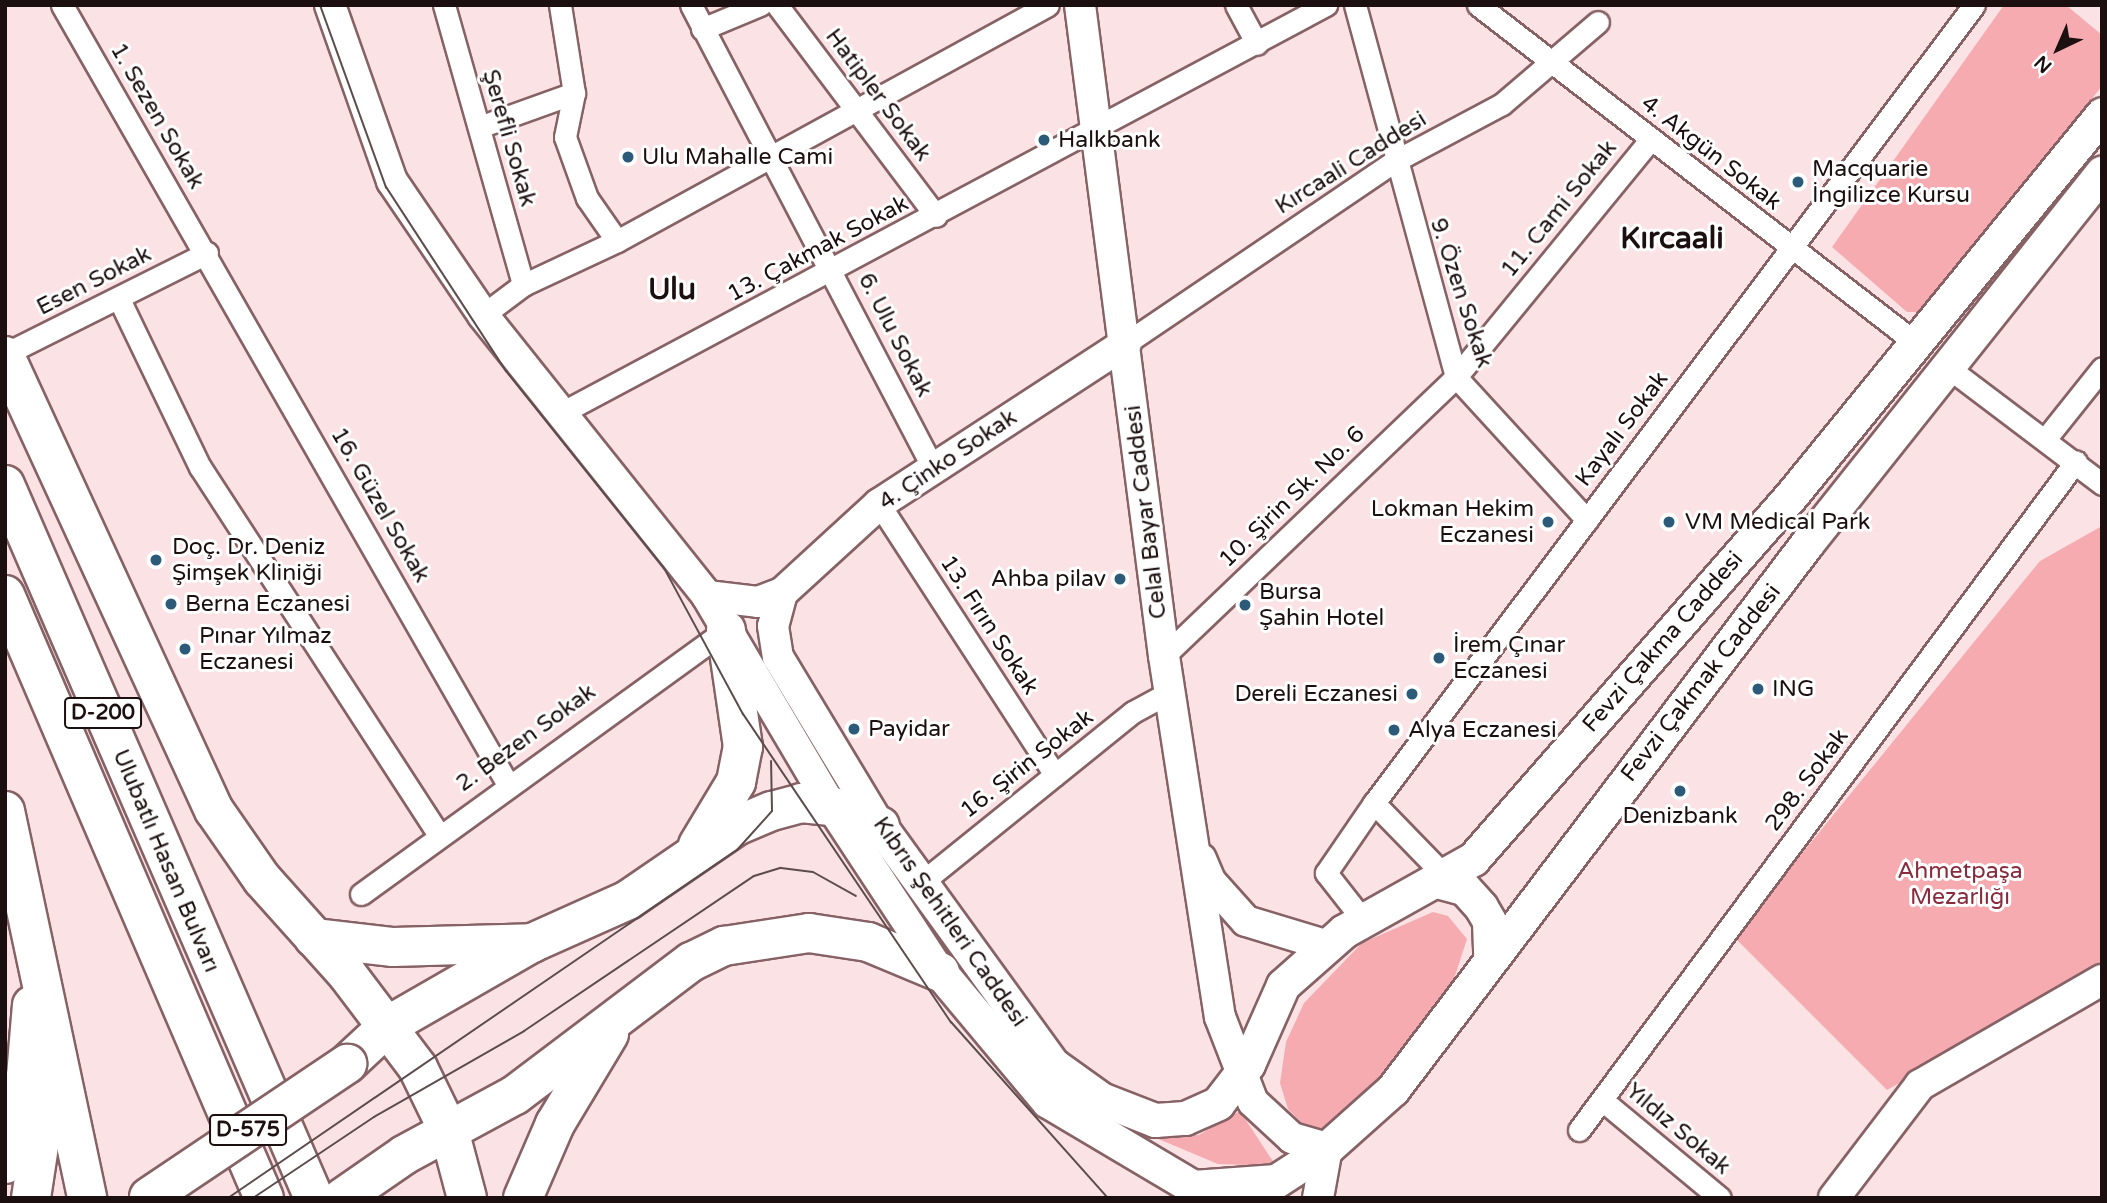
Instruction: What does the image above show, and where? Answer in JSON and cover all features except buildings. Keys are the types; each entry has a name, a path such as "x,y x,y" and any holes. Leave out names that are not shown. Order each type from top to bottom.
{"highway":[{"path":"5,355 214,810 314,939 389,1025 450,1134 467,1198"},
{"name":"Ulubatlı Hasan Bulvarı","path":"5,485 314,1198"},
{"name":"Ulubatlı Hasan Bulvarı","path":"5,595 264,1198"},
{"path":"686,857 713,827 736,782 743,747 726,630"},
{"path":"389,1025 532,943 628,900 686,857 772,811 801,803 831,806 880,826"},
{"path":"5,811 36,940 54,1054 87,1198"},
{"path":"342,1198 404,1155 450,1134 515,1095 691,962 775,934 868,942 940,972"},
{"path":"314,939 393,947 532,943"},
{"path":"5,1164 26,1076 36,940"},
{"path":"523,1198 555,1124 621,1015"},
{"name":"D-575","path":"148,1197 347,1064 389,1025"},
{"path":"31,1198 54,1054"}],"main road":[{"path":"330,5 392,181 483,315 707,596 831,806 940,972 1048,1101 1202,1192"},
{"name":"Celal Bayar Caddesi","path":"1080,5 1126,344 1164,656 1220,1017 1237,1083 1270,1122 1292,1138 1327,1148"},
{"name":"Fevzi Çakma Caddesi","path":"1344,932 1473,859 1790,497 1912,340 2102,114"},
{"name":"Fevzi Çakmak Caddesi","path":"1202,1192 1276,1181 1327,1148 1393,1089 1946,366 2102,173"},
{"name":"4. Çinko Sokak","path":"782,593 879,504 1126,344"},
{"path":"707,596 758,602 782,593"},
{"name":"Kıbrıs Şehitleri Caddesi","path":"782,593 773,626 778,657 880,826 1052,1064 1101,1099 1155,1120 1185,1118 1218,1104 1237,1083"},
{"path":"1189,830 1211,882 1246,921 1344,932"},
{"path":"1441,878 1464,888 1481,907 1489,921 1490,959"},
{"path":"1237,1083 1283,985 1344,932"},
{"path":"1834,1198 1920,1085 2102,980"},
{"path":"1318,1198 1327,1148"}],"street":[{"name":"1. Sezen Sokak","path":"62,5 206,253"},
{"name":"Şerefli Sokak","path":"444,5 523,285"},
{"path":"560,5 575,93 565,137 587,198 617,241"},
{"name":"6. Ulu Sokak","path":"691,5 834,271 933,468"},
{"path":"702,29 760,5"},
{"name":"Hatipler Sokak","path":"777,5 936,216"},
{"path":"483,315 523,285 617,241 1048,5"},
{"path":"1236,5 1257,44"},
{"name":"13. Çakmak Sokak","path":"563,412 1098,132 1326,5"},
{"name":"9. Özen Sokak","path":"1355,5 1394,162 1456,377 1587,520"},
{"name":"4. Akgün Sokak","path":"1478,5 1912,340"},
{"name":"Kayalı Sokak","path":"1344,932 1326,873 1374,803 1974,5"},
{"name":"Kırcaali Caddesi","path":"1126,344 1394,162 1502,104 1554,64 1598,22"},
{"path":"479,127 575,93"},
{"name":"11. Cami Sokak","path":"1456,377 1650,140"},
{"name":"Esen Sokak","path":"5,355 206,253"},
{"name":"16. Güzel Sokak","path":"206,253 507,783"},
{"path":"119,299 200,467 439,835"},
{"path":"1946,366 2047,437 2102,484"},
{"path":"2047,437 2102,368"},
{"name":"10. Şirin Sk. No. 6","path":"1164,656 1456,377"},
{"name":"298. Sokak","path":"1580,1130 2076,461"},
{"name":"13. Fırın Sokak","path":"879,504 1055,775"},
{"name":"2. Bezen Sokak","path":"361,894 507,783 726,630"},
{"name":"16. Şirin Sokak","path":"921,883 1133,712 1170,692"},
{"path":"1374,803 1441,878"},
{"name":"Yıldız Sokak","path":"1602,1100 1720,1198"}],"green space":[{"path":"2004,5 2066,5 2102,35 2102,86 1920,312 1907,312 1832,247"},
{"name":"Ahmetpaşa Mezarlığı","path":"2102,526 2102,970 1887,1090 1734,937 2040,561"},
{"path":"1433,912 1448,916 1467,939 1453,982 1380,1085 1319,1132 1303,1124 1288,1109 1280,1083 1286,1042 1304,1003 1362,943"},
{"path":"1240,1111 1276,1166 1218,1164 1156,1138 1199,1135"}],"tram line":[{"path":"320,5 386,187 506,371 664,568 743,714 951,1022 1108,1198"},
{"path":"228,1198 737,850 772,811 771,761"},
{"path":"253,1198 374,1117 524,1031 754,876 781,868 813,872 856,896"}],"place":[{"name":"Halkbank","path":"1044,140"},
{"name":"Ulu Mahalle Cami","path":"628,157"},
{"name":"Macquarie İngilizce Kursu","path":"1798,182"},
{"name":"Lokman Hekim Eczanesi","path":"1548,522"},
{"name":"VM Medical Park","path":"1669,522"},
{"name":"Doç. Dr. Deniz Şimşek Kliniği","path":"156,560"},
{"name":"Ahba pilav","path":"1120,579"},
{"name":"Berna Eczanesi","path":"171,604"},
{"name":"Bursa Şahin Hotel","path":"1245,605"},
{"name":"Pınar Yılmaz Eczanesi","path":"185,649"},
{"name":"İrem Çınar Eczanesi","path":"1439,658"},
{"name":"ING","path":"1758,689"},
{"name":"Dereli Eczanesi","path":"1412,694"},
{"name":"Payidar","path":"854,729"},
{"name":"Alya Eczanesi","path":"1394,730"},
{"name":"Denizbank","path":"1680,791"}],"district":[{"name":"Kırcaali","path":"1672,239"},
{"name":"Ulu","path":"672,290"}]}
